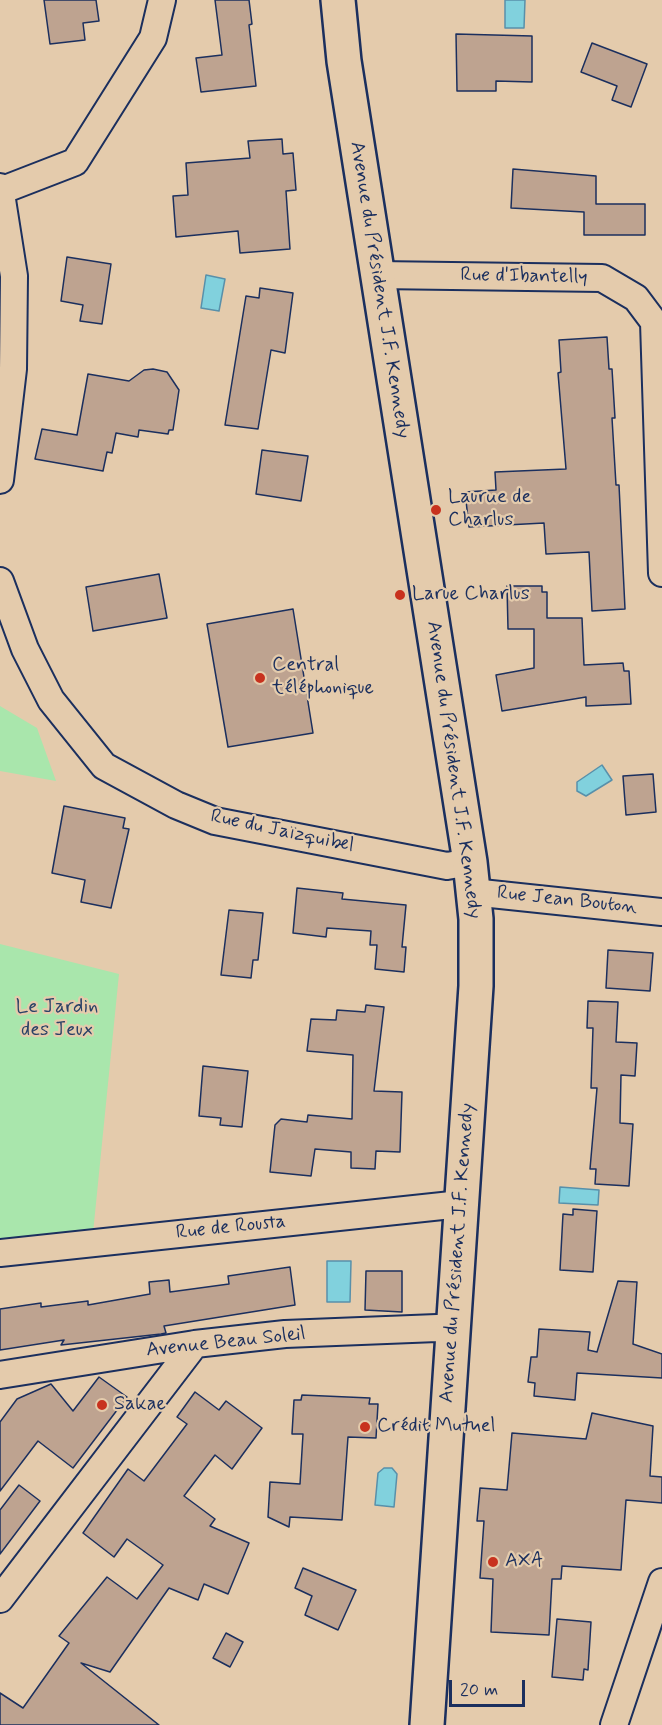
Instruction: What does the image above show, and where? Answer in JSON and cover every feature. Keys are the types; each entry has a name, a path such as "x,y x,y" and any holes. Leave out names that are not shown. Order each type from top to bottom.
{"street":[{"path":"0,480 13,369 14,276 0,190 75,162 153,38 162,0"},
{"name":"Avenue du Président J.F. Kennedy","path":"338,0 344,61 476,920 476,986 426,1725"},
{"name":"Rue d'Ibantelly","path":"377,275 602,278 636,298 654,322 662,573"},
{"name":"Rue du Jaïzquibel","path":"0,581 25,650 51,700 104,766 176,805 216,821 447,866 471,877"},
{"name":"Rue Jean Bouton","path":"471,877 662,912"},
{"name":"Rue de Rousta","path":"0,1253 461,1204"},
{"name":"Avenue Beau Soleil","path":"0,1376 195,1344 285,1334 437,1328 453,1330"},
{"path":"0,1599 195,1344"},
{"path":"614,1725 662,1582"}],"green space":[{"path":"0,706 37,728 56,781 0,771"},
{"name":"Le Jardin des Jeux","path":"0,944 119,974 92,1243 0,1253"}],"water":[{"path":"505,0 525,0 524,28 505,28"},
{"path":"206,275 225,279 219,311 201,308"},
{"path":"602,765 612,780 586,796 577,791 577,782"},
{"path":"560,1187 599,1190 598,1205 559,1203"},
{"path":"327,1261 351,1261 350,1302 327,1302"},
{"path":"384,1468 392,1468 397,1474 394,1507 375,1505 378,1473"}],"building":[{"path":"44,0 96,0 99,21 83,23 85,40 50,44"},
{"path":"215,0 249,0 252,24 249,25 256,86 201,92 196,58 222,55"},
{"path":"456,34 532,36 532,82 496,81 496,91 457,91"},
{"path":"592,43 647,64 631,107 612,100 617,86 581,72"},
{"path":"282,139 283,154 293,153 296,190 286,191 290,249 240,253 238,231 176,237 173,196 188,195 186,163 250,158 248,141"},
{"path":"513,169 596,176 596,204 645,204 645,235 584,235 584,212 511,208"},
{"path":"67,257 111,264 102,324 80,321 83,305 61,301"},
{"path":"260,288 293,293 285,353 271,350 258,429 225,425 246,296 259,298"},
{"path":"607,337 609,369 612,369 615,418 612,418 616,485 619,485 625,609 592,611 589,552 546,554 544,523 469,527 465,492 496,490 495,472 566,469 558,373 561,372 559,340"},
{"path":"144,370 167,372 179,390 173,430 169,430 168,434 139,430 138,437 116,433 112,453 107,452 103,471 35,459 42,429 77,435 88,374 129,381"},
{"path":"262,450 308,456 301,501 256,494"},
{"path":"159,574 167,618 93,631 86,587"},
{"path":"507,586 542,586 542,592 547,592 547,618 582,618 584,665 623,663 624,671 629,671 631,704 586,706 586,697 502,711 496,675 534,668 534,629 508,629"},
{"name":"Central téléphonique","path":"293,609 313,733 228,747 207,624"},
{"path":"653,774 656,812 626,815 623,776"},
{"path":"64,806 125,818 123,828 129,829 111,908 81,902 85,880 52,873"},
{"path":"297,888 343,893 342,899 406,905 402,947 406,947 404,972 375,969 377,945 370,945 371,931 327,928 326,937 293,933"},
{"path":"229,910 263,913 258,960 253,960 251,978 221,975"},
{"path":"608,950 653,953 650,991 606,988"},
{"path":"588,1001 618,1002 616,1042 637,1043 635,1076 621,1075 620,1123 633,1124 629,1186 595,1184 596,1169 590,1169 597,1088 591,1088 593,1028 587,1028"},
{"path":"366,1005 384,1007 374,1091 402,1092 400,1152 376,1151 375,1169 351,1168 351,1152 315,1149 311,1176 270,1172 275,1125 281,1119 307,1122 308,1115 352,1119 353,1055 307,1051 311,1019 336,1020 337,1010 365,1012"},
{"path":"203,1066 248,1071 242,1127 220,1125 221,1118 199,1116"},
{"path":"573,1209 597,1211 593,1272 560,1270 563,1214 573,1215"},
{"path":"290,1267 295,1305 164,1326 166,1333 161,1334 61,1345 64,1340 0,1350 0,1309 41,1303 41,1307 88,1301 88,1305 150,1294 149,1282 169,1280 170,1292 229,1284 228,1276"},
{"path":"366,1271 402,1271 402,1312 365,1310"},
{"path":"618,1281 637,1282 633,1344 662,1354 662,1378 577,1373 575,1400 534,1396 535,1383 528,1382 531,1357 537,1357 539,1329 590,1332 588,1350 597,1352"},
{"path":"99,1377 127,1397 73,1468 38,1441 0,1491 0,1422 17,1399 51,1384 73,1411"},
{"path":"195,1392 219,1410 226,1401 262,1428 232,1469 215,1455 184,1496 215,1519 210,1526 249,1543 228,1594 204,1584 198,1600 169,1588 110,1672 81,1663 159,1725 0,1725 0,1693 23,1708 69,1643 59,1636 107,1577 137,1599 163,1565 127,1539 114,1557 83,1533 128,1469 144,1481 187,1424 177,1417"},
{"path":"302,1395 370,1398 369,1404 378,1404 376,1438 348,1437 342,1520 290,1517 289,1527 268,1517 270,1482 300,1484 303,1434 292,1434 294,1400 301,1400"},
{"path":"592,1413 653,1426 650,1476 662,1477 662,1503 626,1500 621,1570 562,1566 561,1579 552,1579 549,1635 491,1632 493,1579 480,1578 484,1521 477,1521 480,1488 507,1490 512,1433 586,1439"},
{"path":"19,1485 40,1501 0,1554 0,1510"},
{"path":"303,1568 356,1590 338,1630 305,1615 312,1596 295,1588"},
{"path":"557,1619 591,1622 588,1670 584,1669 583,1680 552,1677"},
{"path":"226,1633 243,1642 230,1667 213,1658"}],"place":[{"name":"Laurue de Charlus","path":"436,510"},
{"name":"Larue Charlus","path":"400,595"},
{"name":"Central téléphonique","path":"260,678"},
{"name":"Sakae","path":"102,1405"},
{"name":"Crédit Mutuel","path":"365,1427"},
{"name":"AXA","path":"493,1562"}]}
